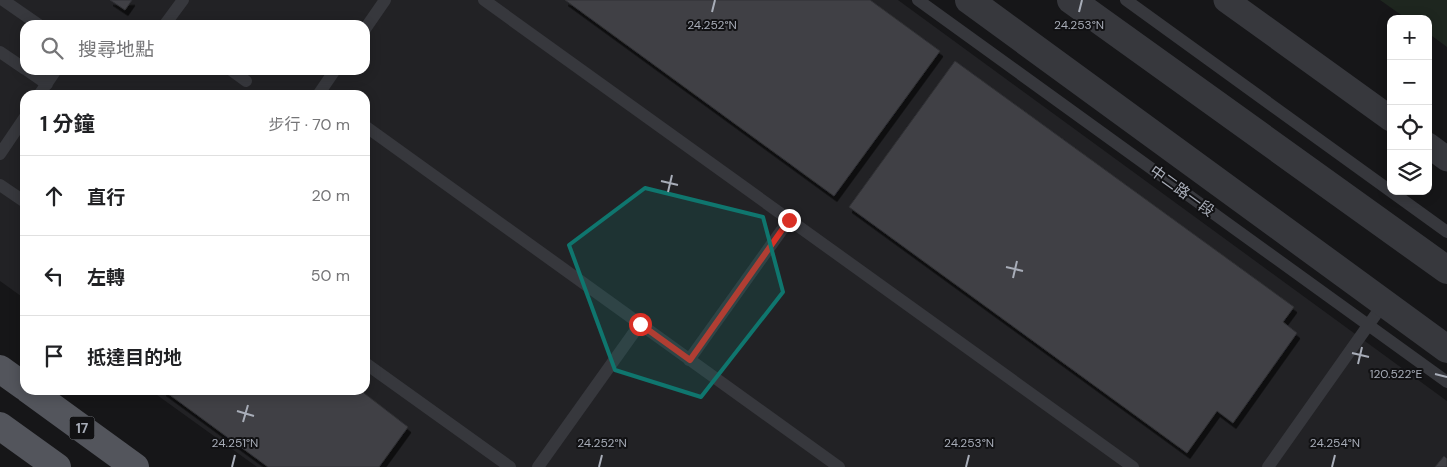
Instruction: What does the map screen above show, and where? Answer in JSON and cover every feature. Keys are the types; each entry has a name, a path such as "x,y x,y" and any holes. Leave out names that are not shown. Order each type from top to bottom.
{"main road":[{"path":"0,369 20,383"},
{"name":"17","path":"36,395 135,467"},
{"path":"0,426 57,467"}],"street":[{"name":"中二路一段","path":"969,0 1447,349"},
{"path":"1071,0 1447,270"},
{"path":"1226,0 1387,115"},
{"path":"1432,149 1447,159"}],"lane":[{"path":"3,0 32,20"},
{"path":"168,20 183,0"},
{"path":"370,21 385,0"},
{"path":"484,0 1133,467"},
{"name":"中二路一段","path":"918,0 1447,382"},
{"path":"1126,0 1447,232"},
{"path":"0,52 20,65"},
{"path":"34,75 47,84"},
{"path":"43,90 53,75"},
{"path":"238,75 246,81"},
{"path":"323,90 333,75"},
{"path":"0,154 20,124"},
{"path":"370,130 839,467"},
{"path":"0,185 20,199"},
{"path":"690,360 789,220"},
{"path":"1268,467 1384,304"},
{"path":"538,467 640,324"},
{"path":"370,367 510,467"}],"highlighted area":[{"path":"645,188 763,217 783,292 701,397 615,370 569,245"}],"shaded area":[{"path":"0,0 898,0 1447,401 1447,467 257,467 157,395 370,395 370,90 20,90 20,295 0,281"},
{"path":"1380,0 1447,0 1447,47 1432,36 1432,15 1401,15"}],"building":[{"path":"110,0 132,0 125,10"},
{"path":"565,0 870,0 940,51 834,196"},
{"path":"955,61 1294,307 1283,322 1297,333 1233,423 1217,411 1187,453 849,207"},
{"path":"170,395 366,395 408,427 379,467 268,467"},
{"path":"1444,456 1447,459 1447,467 1435,467"}],"route":[{"path":"640,324 690,360 789,220"}]}
